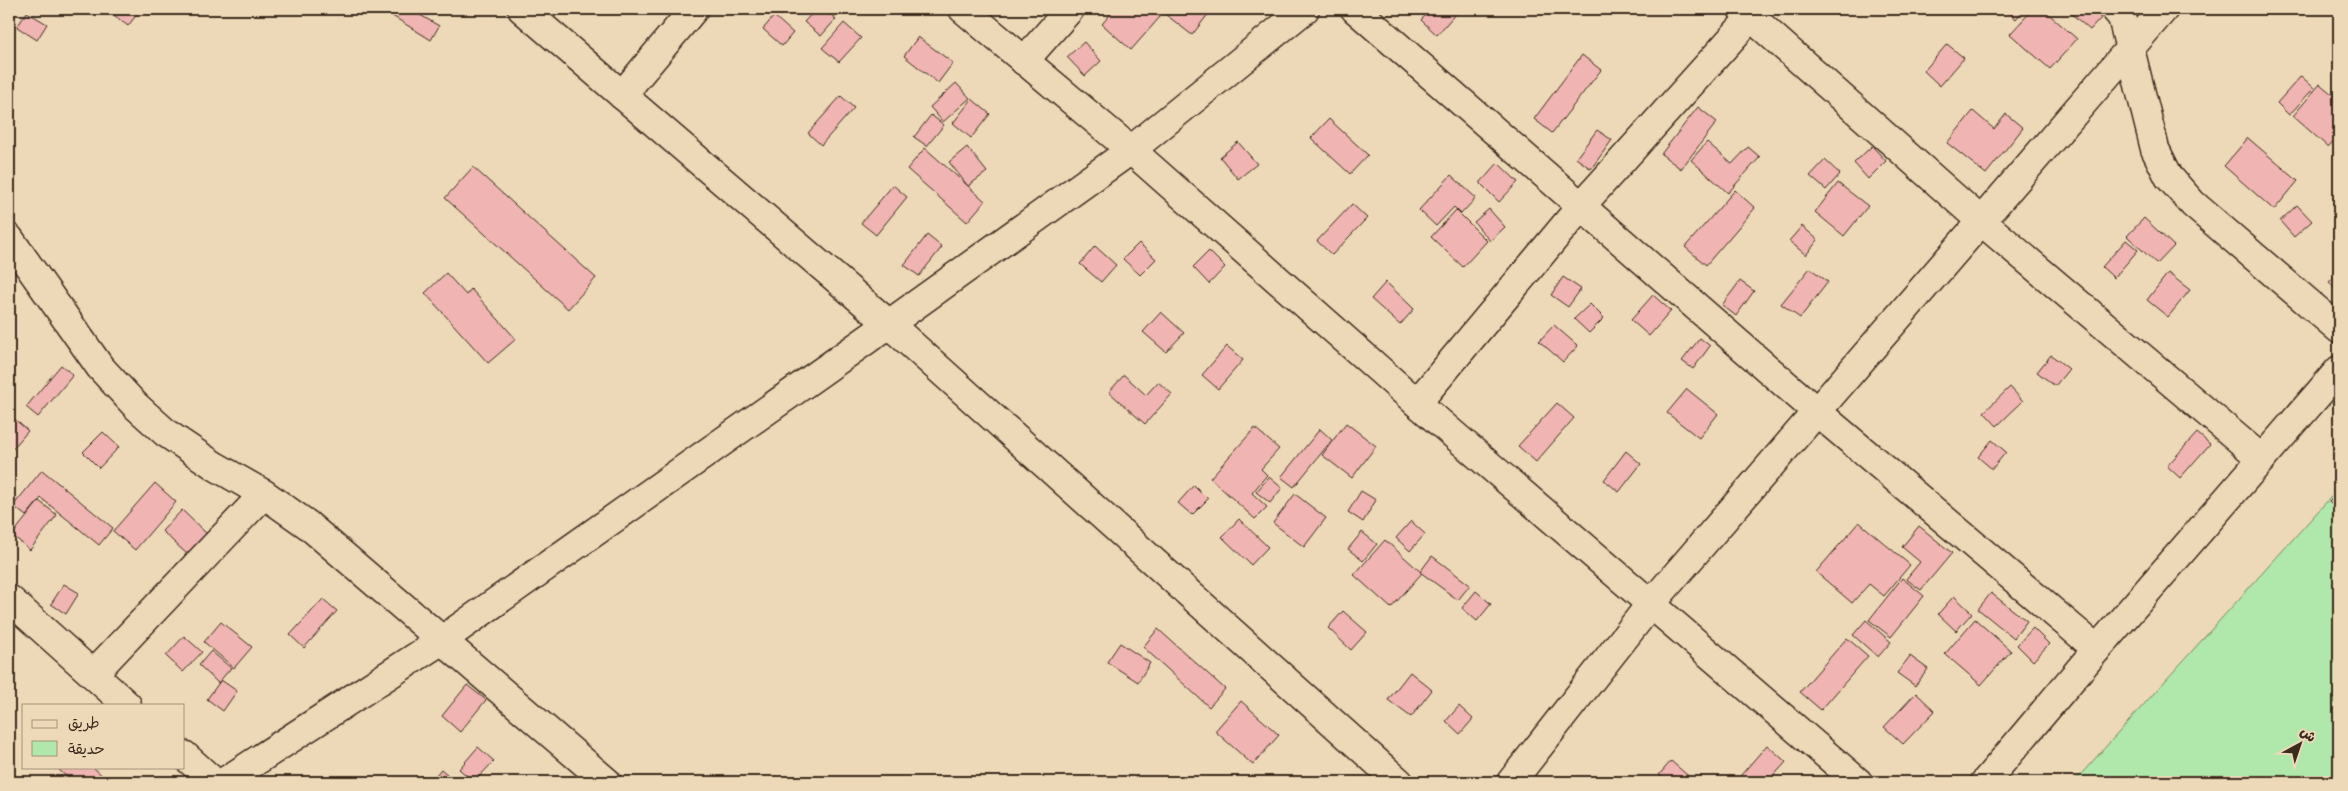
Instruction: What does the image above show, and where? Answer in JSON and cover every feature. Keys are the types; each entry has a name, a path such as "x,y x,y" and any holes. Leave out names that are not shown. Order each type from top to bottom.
{"street":[{"path":"522,9 888,324 1399,782"},
{"path":"622,95 694,9"},
{"path":"963,9 1130,150 1650,606 1858,782"},
{"path":"1024,61 1070,9"},
{"path":"224,782 442,640 888,324 1130,150 1305,9"},
{"path":"1355,9 1816,411 2097,649"},
{"path":"2115,9 2122,17 2155,149 2168,177 2194,204 2339,329"},
{"path":"1511,782 1650,606 2164,9"},
{"path":"1417,403 1582,205 1746,13 1981,221 2262,459"},
{"path":"9,238 100,367 136,406 166,433 215,466 264,494 308,525 606,782"},
{"path":"1985,782 2097,649 2339,370"},
{"path":"93,674 264,494"},
{"path":"9,599 126,704"},
{"path":"185,756 214,782"}],"green space":[{"path":"2339,488 2339,782 2074,782"}],"building":[{"path":"106,9 138,9 140,10 128,26"},
{"path":"381,9 410,9 439,26 431,40"},
{"path":"816,9 825,9 836,19 821,36 804,22"},
{"path":"1115,9 1151,9 1160,17 1131,50 1102,24"},
{"path":"1169,9 1203,9 1209,13 1192,35 1165,14"},
{"path":"1431,9 1453,9 1457,12 1437,35 1421,20"},
{"path":"2004,9 2025,9 2016,19"},
{"path":"2033,9 2043,9 2077,39 2050,69 2010,34"},
{"path":"2066,9 2091,9 2101,18 2090,30"},
{"path":"27,12 47,24 37,40 17,27"},
{"path":"774,16 793,33 782,46 763,29"},
{"path":"844,23 861,38 839,62 822,48"},
{"path":"918,37 953,63 938,83 904,56"},
{"path":"1084,42 1101,61 1085,76 1067,57"},
{"path":"1947,44 1964,58 1940,86 1924,71"},
{"path":"1582,55 1601,70 1552,133 1534,119"},
{"path":"2301,76 2314,88 2289,115 2277,103"},
{"path":"956,83 970,98 943,122 930,107"},
{"path":"2320,84 2339,100 2339,135 2328,147 2293,116"},
{"path":"841,96 854,108 821,145 808,133"},
{"path":"972,99 990,114 971,138 953,123"},
{"path":"1698,107 1717,122 1681,169 1661,154"},
{"path":"1973,111 1994,129 2006,114 2023,128 1986,174 1947,143"},
{"path":"931,115 944,125 927,146 914,137"},
{"path":"1329,119 1368,155 1350,174 1311,138"},
{"path":"1597,130 1612,140 1591,169 1576,158"},
{"path":"2248,138 2298,181 2274,210 2224,166"},
{"path":"1238,142 1257,164 1238,179 1220,157"},
{"path":"1707,142 1732,164 1748,147 1760,157 1728,193 1691,160"},
{"path":"1872,146 1886,161 1868,179 1854,163"},
{"path":"967,147 987,172 968,186 949,162"},
{"path":"925,148 985,201 967,222 907,169"},
{"path":"2339,153 2339,163 2334,159"},
{"path":"1825,160 1840,174 1826,190 1810,176"},
{"path":"1498,163 1518,182 1499,202 1480,183"},
{"path":"473,167 596,278 568,309 445,198"},
{"path":"1451,175 1476,198 1461,214 1454,207 1436,226 1419,210"},
{"path":"1838,183 1868,206 1844,236 1815,212"},
{"path":"893,185 907,197 876,235 861,223"},
{"path":"1735,190 1755,208 1706,265 1685,247"},
{"path":"1352,204 1367,218 1332,255 1317,241"},
{"path":"2297,205 2312,221 2294,237 2280,221"},
{"path":"1489,209 1505,227 1490,241 1474,222"},
{"path":"1456,210 1487,241 1463,267 1431,237"},
{"path":"2144,218 2174,246 2157,264 2127,236"},
{"path":"1802,226 1818,240 1806,255 1789,241"},
{"path":"927,235 942,247 919,276 904,265"},
{"path":"2126,240 2138,250 2114,278 2102,267"},
{"path":"1139,243 1156,259 1140,275 1123,259"},
{"path":"1095,246 1116,265 1101,282 1080,264"},
{"path":"1209,251 1225,267 1209,284 1193,267"},
{"path":"1810,268 1828,282 1800,318 1781,304"},
{"path":"2339,272 2339,293 2329,282"},
{"path":"446,273 466,295 471,289 516,339 488,363 425,293"},
{"path":"2168,273 2190,290 2168,317 2147,300"},
{"path":"1563,277 1581,289 1568,307 1551,295"},
{"path":"1740,281 1754,291 1736,316 1722,305"},
{"path":"1386,282 1414,309 1400,325 1371,299"},
{"path":"1653,295 1671,311 1649,336 1631,320"},
{"path":"1590,304 1604,318 1589,333 1574,319"},
{"path":"1161,312 1184,333 1166,352 1143,332"},
{"path":"1554,325 1578,346 1563,362 1539,341"},
{"path":"1700,338 1710,346 1693,369 1682,361"},
{"path":"1227,346 1243,360 1218,389 1202,375"},
{"path":"2051,355 2069,369 2055,386 2037,372"},
{"path":"61,365 73,375 38,417 26,407"},
{"path":"1124,375 1146,395 1158,382 1172,394 1145,424 1109,392"},
{"path":"2010,387 2023,401 1997,426 1984,412"},
{"path":"1687,389 1718,414 1699,438 1667,413"},
{"path":"1557,403 1574,418 1536,462 1518,446"},
{"path":"9,414 28,431 9,453"},
{"path":"1346,423 1376,446 1352,478 1322,455"},
{"path":"1255,428 1279,449 1261,469 1267,475 1252,493 1267,507 1255,519 1210,478"},
{"path":"1320,429 1332,440 1294,487 1281,477"},
{"path":"103,432 119,447 99,468 83,452"},
{"path":"2197,433 2210,444 2180,478 2167,466"},
{"path":"1992,440 2006,452 1992,469 1978,457"},
{"path":"1626,451 1641,464 1619,492 1604,480"},
{"path":"42,470 113,528 99,545 41,498 26,516 13,506"},
{"path":"1269,477 1282,488 1270,503 1256,492"},
{"path":"155,483 176,502 135,550 113,531"},
{"path":"1194,485 1208,499 1192,515 1178,503"},
{"path":"1361,491 1376,500 1363,522 1348,512"},
{"path":"2339,491 2339,511 2329,502"},
{"path":"1295,494 1326,518 1304,547 1273,523"},
{"path":"39,501 57,515 30,550 12,535"},
{"path":"182,510 208,535 189,556 162,531"},
{"path":"1239,519 1268,547 1251,565 1222,537"},
{"path":"1411,521 1425,534 1410,551 1396,538"},
{"path":"1859,522 1910,565 1884,596 1869,584 1852,603 1816,572"},
{"path":"1919,526 1952,553 1921,590 1906,579 1920,562 1902,547"},
{"path":"1362,532 1377,544 1363,561 1348,549"},
{"path":"1385,540 1422,573 1391,608 1354,575"},
{"path":"1432,556 1470,585 1458,600 1420,572"},
{"path":"1902,578 1924,596 1891,637 1869,620"},
{"path":"64,584 79,593 66,614 51,604"},
{"path":"1476,591 1491,604 1477,621 1462,608"},
{"path":"1991,593 2027,621 2014,638 1978,609"},
{"path":"1954,596 1972,613 1956,631 1938,614"},
{"path":"323,599 337,611 304,648 290,635"},
{"path":"1343,611 1367,632 1351,650 1328,628"},
{"path":"1975,619 2011,651 1981,685 1945,654"},
{"path":"1866,620 1891,642 1878,657 1853,635"},
{"path":"221,622 252,647 234,668 204,642"},
{"path":"2033,628 2049,644 2033,661 2017,645"},
{"path":"1158,629 1225,689 1209,707 1143,647"},
{"path":"184,636 202,652 183,672 166,656"},
{"path":"1847,638 1868,656 1821,710 1800,692"},
{"path":"1120,643 1150,663 1138,682 1107,662"},
{"path":"211,651 231,668 218,683 199,665"},
{"path":"1910,656 1928,669 1915,686 1897,673"},
{"path":"1410,672 1432,690 1411,717 1388,700"},
{"path":"221,680 237,691 223,711 207,699"},
{"path":"467,685 486,700 460,732 442,716"},
{"path":"1916,693 1935,711 1903,744 1884,727"},
{"path":"1241,701 1279,735 1253,765 1215,731"},
{"path":"1459,706 1473,719 1460,734 1446,721"},
{"path":"1767,745 1786,762 1768,782 1735,782"},
{"path":"478,747 494,761 474,782 459,769"},
{"path":"1671,761 1694,781 1667,782 1659,775"},
{"path":"60,768 94,768 109,782 73,782 59,770"},
{"path":"441,769 456,782 430,782"}]}
